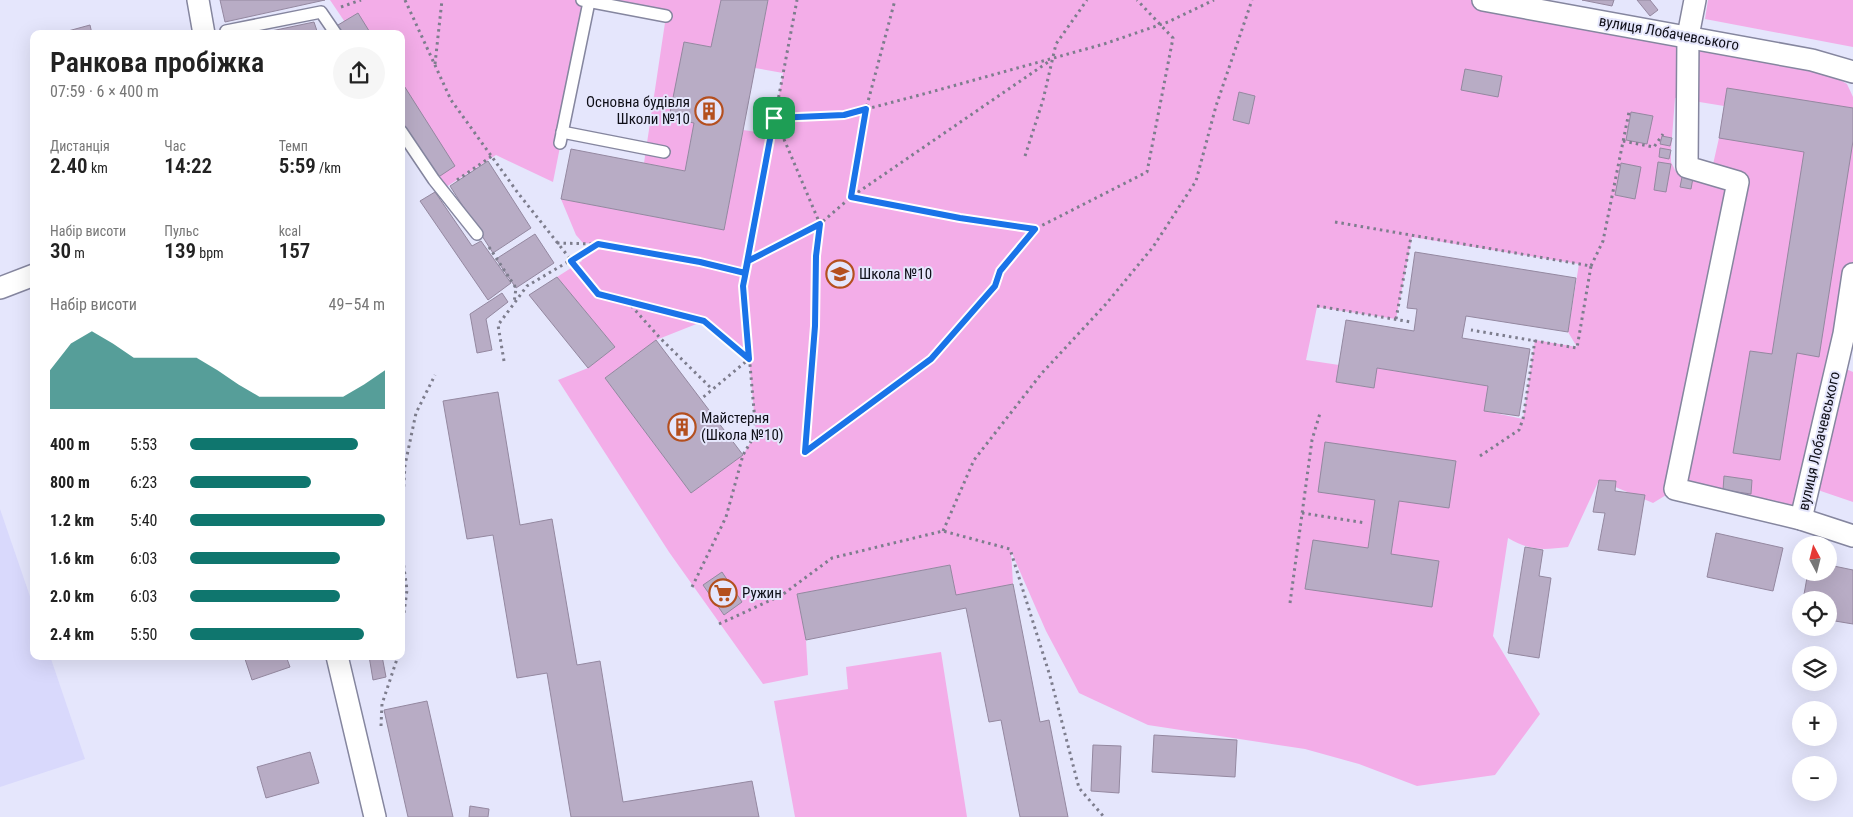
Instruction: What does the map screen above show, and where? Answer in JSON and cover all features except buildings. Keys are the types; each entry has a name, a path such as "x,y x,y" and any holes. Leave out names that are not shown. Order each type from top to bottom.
{"street":[{"path":"198,0 203,30"},
{"name":"вулиця Лобачевського","path":"1483,0 1812,60 1853,72"},
{"path":"1695,0 1688,36 1687,168 1738,182 1676,489 1801,519 1853,536"},
{"name":"вулиця Лобачевського","path":"1801,519 1847,350 1853,274"},
{"path":"0,288 30,277"},
{"path":"338,660 375,817"}],"lane":[{"path":"664,152 561,138 585,1 666,16"},
{"path":"231,30 321,12 333,30"},
{"path":"405,137 434,180 477,234"}],"path":[{"path":"405,0 450,100 557,243 598,294 704,321 749,359"},
{"path":"435,65 442,0"},
{"path":"692,587 726,517 743,455 756,433 743,286 797,0"},
{"path":"851,197 866,109 895,0"},
{"path":"1025,156 1043,100 1056,44 1087,0"},
{"path":"774,118 820,224 816,256 815,326 805,452 931,359 995,286 1000,271 1035,229 1147,172 1173,38 1138,0"},
{"path":"774,118 844,115 1104,44 1160,25 1214,0"},
{"path":"943,531 974,460 1042,373 1106,304 1153,248 1196,181 1216,106 1252,0"},
{"path":"748,261 820,224 851,197 1053,58"},
{"path":"1471,330 1577,348 1591,266 1603,241 1629,112"},
{"path":"1623,141 1654,146"},
{"path":"447,194 450,186 492,156"},
{"path":"851,197 960,218 1035,229"},
{"path":"1335,222 1591,266"},
{"path":"477,234 482,237 516,288 514,304"},
{"path":"1396,319 1411,236"},
{"path":"557,243 598,244 700,262 745,273"},
{"path":"504,361 498,325 527,286 598,244"},
{"path":"627,301 660,338 712,389"},
{"path":"1317,306 1411,322"},
{"path":"1480,456 1519,430 1523,419 1535,340"},
{"path":"701,399 749,359"},
{"path":"405,465 416,412 435,374"},
{"path":"1290,603 1312,440 1320,413"},
{"path":"1302,512 1366,523"},
{"path":"719,624 782,595 832,558 943,531 1010,549 1050,676 1078,788 1104,817"},
{"path":"405,575 407,590 405,605"}],"shaded area":[{"path":"330,0 721,0 711,47 684,42 694,123 685,171 644,163 666,16 589,2 553,182 496,155 446,187 405,116 405,30 350,30"},
{"path":"768,0 1483,0 1823,70 1847,84 1853,97 1853,274 1837,365 1853,372 1853,502 1809,487 1801,519 1676,489 1653,503 1599,480 1568,547 1551,549 1530,547 1508,538 1493,636 1540,714 1495,775 1417,786 1359,764 1305,749 1148,725 1079,693 1046,631 1011,551 1013,584 956,595 949,565 797,594 806,640 808,675 763,684 669,552 558,380 588,368 615,347 557,277 582,261 578,256 597,244 583,243 576,235 561,199 724,230 743,130 772,134 783,73 755,68","holes":["1675,98 1724,106 1709,182 1676,172 1671,162","1412,237 1579,264 1568,332 1577,347 1535,340 1523,419 1485,411 1488,386 1377,368 1373,388 1337,382 1339,365 1306,360 1317,307 1396,319","704,321 749,359 756,433 743,455 691,493 605,378 656,340"]},
{"path":"1708,0 1853,0 1853,47 1705,19"},
{"path":"0,509 30,596 30,660 51,660 85,759 0,787"},
{"path":"941,652 967,817 795,817 774,701 848,689 846,667"}],"place":[{"name":"Основна будівля Школи №10","path":"709,111"},
{"name":"Школа №10","path":"840,274"},
{"name":"Майстерня (Школа №10)","path":"682,427"},
{"name":"Ружин","path":"723,593"}],"route":[{"path":"866,109 851,197 960,218 1035,229 1000,271 995,286 931,359 805,452 815,326 816,256 820,224 748,261 743,286 749,359 704,321 598,294 571,261 598,244 700,262 745,273 774,118 844,115 866,109"}]}
